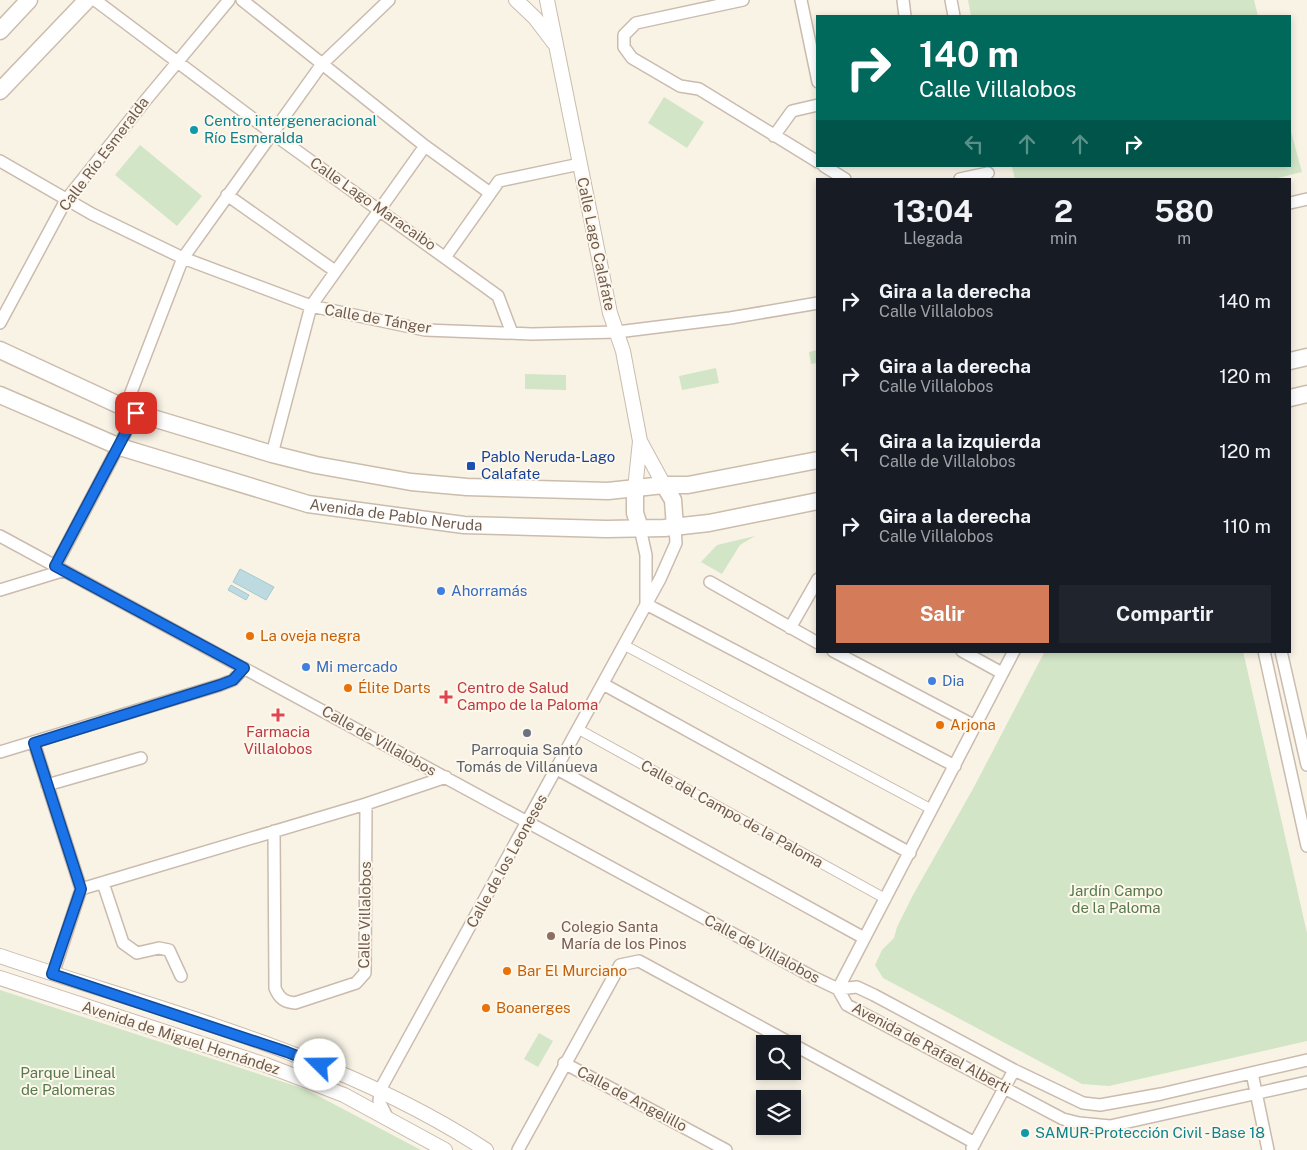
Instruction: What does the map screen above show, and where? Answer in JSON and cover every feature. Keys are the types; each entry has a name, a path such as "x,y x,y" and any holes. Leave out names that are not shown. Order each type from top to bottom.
{"main road":[{"path":"0,31 29,0"},
{"path":"0,91 87,0"},
{"path":"0,350 130,410 272,454 316,465 411,482 486,488 608,491 664,484 688,485 816,460"},
{"path":"1291,360 1307,357"},
{"path":"1291,398 1307,394"},
{"name":"Avenida de Pablo Neruda","path":"0,396 120,447 308,504 464,524 573,529 674,526"},
{"path":"664,484 673,500 674,526 709,523 816,501"},
{"path":"635,489 635,513 640,528"}],"street":[{"name":"Calle Lago Maracaibo","path":"95,0 272,133 446,256 498,296 512,333"},
{"name":"Calle Río Esmeralda","path":"0,323 66,200 177,61 229,0"},
{"path":"242,0 425,146 490,194"},
{"path":"0,590 59,569 120,447 130,410 183,258 322,64 389,0"},
{"name":"Calle Lago Calafate","path":"516,0 535,18 556,45"},
{"name":"Calle Lago Calafate","path":"547,0 610,313 623,351 640,441 635,489"},
{"path":"743,0 702,4 632,25 623,40 628,54 680,86 699,89 816,161"},
{"path":"801,0 813,36 816,64"},
{"path":"903,0 905,15"},
{"path":"951,0 954,15"},
{"path":"774,136 792,111 816,105"},
{"path":"272,454 311,306 425,146"},
{"name":"Calle de Tánger","path":"0,161 66,200 183,258 311,306 425,330 512,333 617,332 730,318 816,303"},
{"path":"446,256 499,181 580,164"},
{"path":"826,167 843,178"},
{"path":"965,178 988,173"},
{"path":"227,195 335,271"},
{"path":"1291,203 1307,199"},
{"name":"Calle Lago Calafate","path":"640,441 664,484"},
{"name":"Calle de los Leoneses","path":"380,1090 660,580 676,543 674,526"},
{"name":"Calle de los Leoneses","path":"640,528 646,555 646,604"},
{"name":"Calle de Villalobos","path":"0,536 838,989"},
{"path":"710,582 816,642"},
{"path":"790,628 816,582"},
{"path":"646,604 954,766"},
{"path":"624,645 931,809"},
{"path":"837,653 975,726"},
{"path":"966,653 1002,673"},
{"path":"838,989 1013,653"},
{"path":"1264,653 1307,846"},
{"path":"1281,653 1307,765"},
{"path":"0,752 220,685 233,680 244,668"},
{"path":"603,684 910,853"},
{"name":"Calle del Campo de la Paloma","path":"578,729 886,899"},
{"path":"34,743 81,889 52,974"},
{"path":"48,785 141,758"},
{"path":"557,769 864,938"},
{"path":"81,889 366,804 446,777"},
{"name":"Calle Villalobos","path":"274,832 275,988 277,995 286,1002 295,1003 356,984 365,973 366,804"},
{"path":"103,883 122,943 137,953 160,948 169,950 181,976"},
{"name":"Avenida de Miguel Hernández","path":"0,956 287,1052 380,1090 486,1150"},
{"path":"518,1150 564,1063 620,965 639,961 775,1035"},
{"name":"Avenida de Miguel Hernández","path":"0,978 266,1065 344,1095 445,1150"},
{"name":"Avenida de Rafael Alberti","path":"1307,1060 1161,1094 1100,1105 1083,1103 1014,1070 857,987 838,989 847,1005 1063,1119 1110,1126 1307,1082"},
{"path":"801,1049 973,1147 1014,1070"},
{"name":"Calle de Angelillo","path":"564,1063 726,1150"},
{"path":"1252,1073 1268,1150"},
{"path":"380,1090 379,1101 387,1117"}],"green space":[{"path":"968,0 1254,0 1258,15 971,15"},
{"path":"664,97 704,122 687,148 648,123"},
{"path":"1291,132 1302,172 1278,178 1015,178 1012,167 1291,167"},
{"path":"140,145 202,196 177,226 115,175"},
{"path":"816,350 816,363 811,364 809,352"},
{"path":"716,368 719,383 682,390 679,376"},
{"path":"525,374 566,375 566,390 525,389"},
{"path":"755,536 740,545 722,574 701,562 717,545"},
{"name":"Jardín Campo de la Paloma","path":"1044,653 1243,653 1307,933 1307,1041 1109,1086 1082,1084 883,978 875,965 882,950 894,938 897,927 913,895 974,787"},
{"name":"Parque Lineal de Palomeras","path":"0,990 305,1089 421,1150 0,1150"},
{"path":"539,1033 553,1041 538,1067 524,1059"}],"water":[{"path":"240,569 274,587 266,600 233,582"},
{"path":"231,585 249,595 246,600 228,590"}],"place":[{"name":"Centro intergeneracional Río Esmeralda","path":"194,130"},
{"name":"Pablo Neruda-Lago Calafate","path":"471,466"},
{"name":"Ahorramás","path":"441,591"},
{"name":"La oveja negra","path":"250,636"},
{"name":"Mi mercado","path":"306,667"},
{"name":"Dia","path":"932,681"},
{"name":"Élite Darts","path":"348,688"},
{"name":"Centro de Salud Campo de la Paloma","path":"446,697"},
{"name":"Farmacia Villalobos","path":"278,715"},
{"name":"Arjona","path":"940,725"},
{"name":"Parroquia Santo Tomás de Villanueva","path":"527,733"},
{"name":"Colegio Santa María de los Pinos","path":"551,936"},
{"name":"Bar El Murciano","path":"507,971"},
{"name":"Boanerges","path":"486,1008"},
{"name":"SAMUR-Protección Civil - Base 18","path":"1025,1133"}],"route":[{"path":"136,413 120,447 55,566 244,668 233,680 220,685 34,743 81,889 52,974 287,1052 320,1065"}]}
